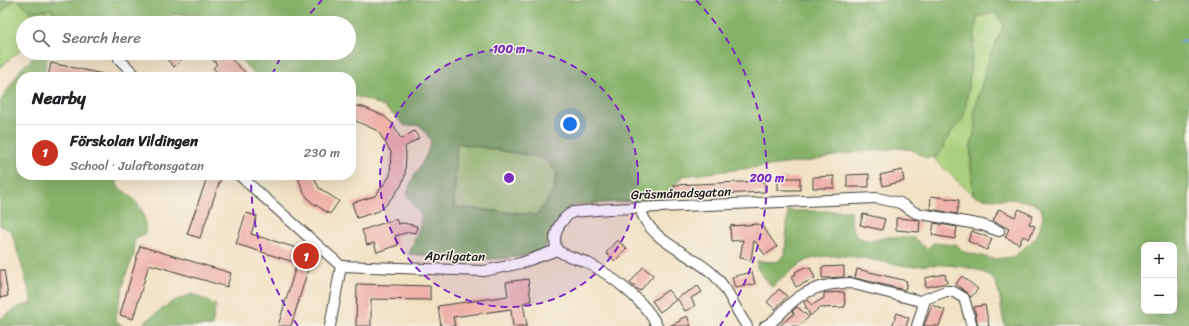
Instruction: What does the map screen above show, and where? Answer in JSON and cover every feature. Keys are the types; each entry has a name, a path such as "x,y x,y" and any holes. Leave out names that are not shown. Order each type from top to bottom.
{"street":[{"path":"121,60 132,72"},
{"path":"245,180 341,266 330,326"},
{"name":"Gräsmånadsgatan","path":"557,250 554,240 559,226 568,215 573,212 640,208 877,198 900,203 906,209 920,214 982,225 999,231"},
{"path":"640,208 647,224 657,235 713,274 722,284 747,326"},
{"path":"557,250 590,264 605,274 644,306 657,326"},
{"name":"Aprilgatan","path":"341,266 484,271 522,263 557,250"},
{"path":"765,326 775,319 801,294 825,284 850,283 903,297 925,300 946,291 958,294 964,298 972,326"},
{"path":"917,326 925,300"}],"green space":[{"path":"0,0 14,0 2,11 0,17"},
{"path":"14,0 18,0 31,12 52,9 54,16 16,16 16,54 0,67 0,17 2,11"},
{"path":"18,0 1189,0 1189,326 1005,326 998,289 993,279 980,271 962,267 933,265 910,266 848,256 823,257 811,259 800,264 772,287 757,268 757,261 777,262 785,255 788,211 851,211 851,224 857,238 872,241 888,237 914,238 927,249 933,243 957,245 964,252 994,259 1014,257 1036,238 1043,216 1041,208 1025,201 981,198 973,195 971,146 976,126 974,112 991,54 1004,25 996,12 977,17 965,112 961,122 950,133 939,155 926,158 913,150 899,148 844,154 811,161 682,176 665,199 575,205 563,213 559,218 545,249 530,254 496,259 409,254 420,226 421,215 407,194 412,180 427,154 431,140 420,125 405,126 387,109 356,97 356,72 252,72 241,60 356,60 356,16 54,16 52,9 31,12","holes":["457,143 544,158 557,173 553,192 537,215 454,207"]},
{"path":"996,12 1004,25 991,54 974,111 976,126 971,146 973,195 933,158 940,153 948,136 965,112 977,17"},
{"path":"31,60 47,60 44,72 19,72"},
{"path":"16,77 16,180 116,180 118,187 130,196 139,206 144,218 145,233 134,240 134,255 125,277 115,321 123,326 0,326 0,319 19,307 33,303 11,230 0,226 0,102"},
{"path":"456,143 544,158 557,173 553,192 537,215 454,207"},
{"path":"192,294 216,305 212,326 140,326 172,302"}],"building":[{"path":"168,60 181,60 174,67"},
{"path":"213,60 232,60 245,72 217,72 213,68 217,64"},
{"path":"51,63 94,72 49,72"},
{"path":"356,106 363,107 384,116 392,123 401,139 414,131 419,138 405,147 405,176 401,186 387,204 379,211 357,218 352,203 375,196 390,176 391,152 378,131 356,121"},
{"path":"902,170 904,181 883,186 880,175"},
{"path":"869,174 869,187 847,187 847,175"},
{"path":"834,176 834,188 813,188 813,177"},
{"path":"778,178 800,178 800,190 778,190"},
{"path":"206,180 220,180 200,238 187,234"},
{"path":"299,180 315,180 319,188 339,201 330,214 311,202 304,193"},
{"path":"765,181 765,192 675,196 674,185"},
{"path":"931,196 959,200 957,214 930,209"},
{"path":"999,209 1015,217 1019,209 1033,216 1029,224 1035,226 1029,239 1023,236 1019,244 1005,237 1009,229 993,221"},
{"path":"246,213 257,216 251,234 313,253 291,326 278,326 297,263 236,244"},
{"path":"863,214 885,219 882,230 860,225"},
{"path":"896,218 920,220 919,232 896,230"},
{"path":"396,219 398,224 403,223 417,226 416,233 409,232 395,236 398,245 377,252 374,243 367,245 362,230"},
{"path":"934,223 957,227 955,239 932,235"},
{"path":"758,224 763,227 777,247 765,255 754,240 751,260 740,258 743,240 731,241 730,226"},
{"path":"972,231 992,239 987,250 968,241"},
{"path":"617,240 627,248 615,261 606,253"},
{"path":"140,246 231,273 227,287 149,264 133,319 120,315"},
{"path":"844,266 844,277 822,278 822,267"},
{"path":"643,267 653,275 640,291 630,283"},
{"path":"805,267 806,269 810,267 815,278 796,287 791,277 796,274 795,272"},
{"path":"857,269 907,281 905,290 855,278"},
{"path":"0,270 4,270 8,296 0,298"},
{"path":"752,272 755,284 735,288 732,277"},
{"path":"945,274 947,283 926,287 925,278"},
{"path":"962,276 978,289 971,297 956,284"},
{"path":"528,279 531,301 523,303 527,326 513,326 511,309 453,317 455,326 441,326 438,306 508,296 506,282"},
{"path":"357,284 430,286 430,300 371,299 371,326 356,326"},
{"path":"698,286 702,292 691,298 695,306 685,311 677,298"},
{"path":"779,289 787,296 775,309 767,302"},
{"path":"668,290 676,300 660,312 652,301"},
{"path":"844,292 845,307 819,308 810,316 807,308 805,308 804,302 807,299 812,305 824,298 824,293"},
{"path":"932,305 945,310 939,326 924,326"},
{"path":"985,305 989,326 978,326 974,307"},
{"path":"797,307 809,317 798,326 779,326 794,314 792,311"},
{"path":"897,313 909,318 906,326 892,326"},
{"path":"687,316 691,326 669,326 680,321 680,319"}],"waterway":[{"path":"1181,41 1189,41"}],"place":[{"name":"Förskolan Vildingen","path":"306,256"}]}
